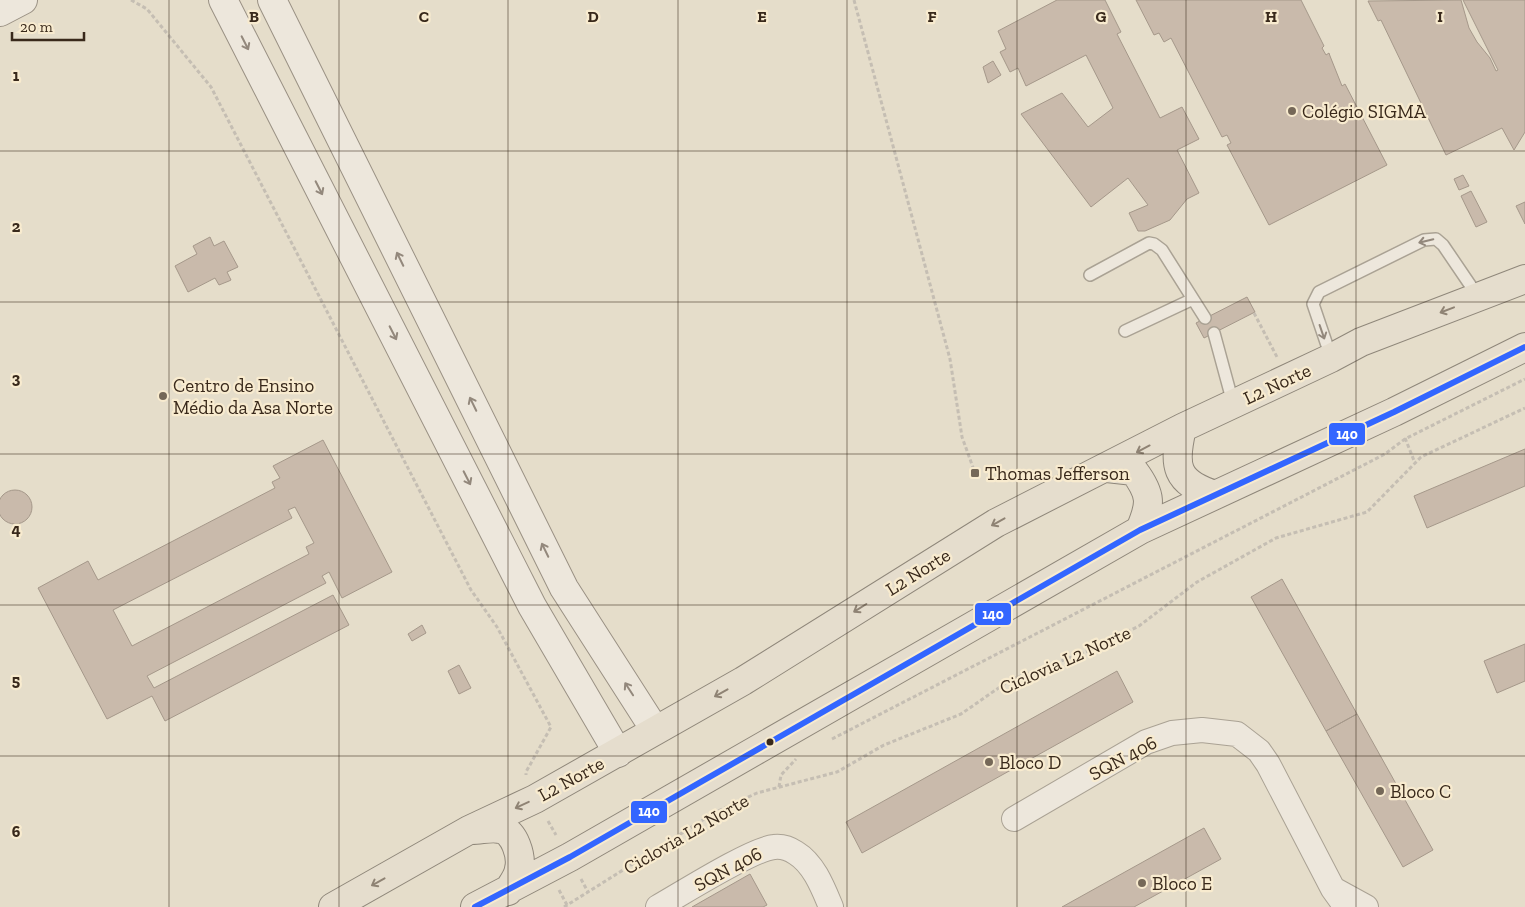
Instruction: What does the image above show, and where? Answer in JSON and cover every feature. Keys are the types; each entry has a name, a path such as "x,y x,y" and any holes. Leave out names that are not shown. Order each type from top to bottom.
{"main road":[{"name":"L2 Norte","path":"333,907 469,830 534,799 618,753 743,681 996,523 1182,428 1361,342 1525,279"},
{"path":"474,907 570,858 1140,530 1394,412 1525,348"},
{"path":"1182,428 1176,450 1177,466 1196,489 1215,494"},
{"path":"1106,468 1134,472 1141,480 1149,499 1148,510 1140,530"},
{"path":"469,830 499,828 507,832 513,840 520,861 519,871 508,891"}],"street":[{"path":"0,12 23,0"},
{"path":"223,0 532,606 618,753"},
{"path":"272,0 564,588 655,730"},
{"name":"SQN 406","path":"1014,819 1146,742 1172,733 1202,730 1224,731 1237,734 1259,752 1268,764 1340,898 1366,907"},
{"name":"SQN 406","path":"658,907 738,862 774,847 788,849 806,862 818,877 831,907"}],"lane":[{"path":"1331,358 1313,304 1314,298 1319,292 1424,240 1436,239 1443,244 1479,298"},
{"path":"1090,275 1149,243 1154,244 1162,250 1205,318"},
{"path":"1125,331 1193,299"},
{"path":"1214,333 1233,404"}],"path":[{"path":"131,0 147,9 211,87 471,590 497,628 551,727 526,772 527,782 534,799 570,858 588,892"},
{"path":"854,0 950,359 962,436 975,473"},
{"path":"1254,313 1288,378"},
{"path":"827,742 1385,454 1405,439 1525,379"},
{"name":"Ciclovia L2 Norte","path":"564,907 714,813 757,793 837,772 884,745 961,714 1010,680 1088,651 1140,626 1197,582 1276,538 1367,512 1421,458 1525,408"},
{"path":"779,787 781,776 796,759 803,755"}],"building":[{"path":"1057,0 1105,0 1121,32 1117,34 1160,118 1182,107 1199,139 1177,150 1199,193 1187,199 1170,220 1145,231 1138,231 1129,213 1148,205 1128,178 1091,207 1021,114 1062,93 1088,127 1113,108 1086,55 1026,86 1018,68 1010,72 1000,52 1006,49 998,31"},
{"name":"Colégio SIGMA","path":"1136,0 1301,0 1324,46 1322,48 1326,55 1329,53 1342,86 1345,84 1387,165 1269,225 1227,145 1231,143 1227,135 1222,137 1171,38 1164,42 1159,33 1154,35"},
{"path":"1461,0 1469,28 1490,58 1496,71 1498,70 1463,0 1525,0 1525,132 1514,150 1502,128 1446,155 1381,20 1378,21 1368,1"},
{"path":"993,61 1001,75 988,83 983,67"},
{"path":"1463,175 1469,186 1459,190 1454,179"},
{"path":"1471,191 1487,222 1476,227 1461,196"},
{"path":"1525,202 1525,224 1516,206"},
{"path":"210,237 214,246 224,241 238,267 227,272 231,280 229,281 219,285 215,278 188,292 175,266 197,254 193,246"},
{"path":"1247,297 1255,312 1204,338 1196,323"},
{"path":"323,440 392,572 342,598 329,572 322,576 326,583 147,676 154,688 333,595 349,625 165,721 152,696 107,719 38,588 88,561 98,580 275,488 272,482 280,478 273,466","holes":["295,507 314,543 306,547 309,554 132,646 113,610 292,518 288,510"]},
{"path":"1525,449 1525,486 1427,528 1414,496"},
{"path":"15,490 27,495 32,507 27,519 15,524 3,519 -2,507 3,495"},
{"path":"1282,579 1357,714 1326,731 1251,597"},
{"path":"422,625 426,633 412,641 408,634"},
{"path":"1525,644 1525,681 1497,693 1484,661"},
{"path":"459,665 471,688 459,694 448,671"},
{"name":"Bloco D","path":"1117,671 1133,702 862,853 846,822"},
{"name":"Bloco C","path":"1357,714 1433,850 1403,867 1326,731"},
{"name":"Bloco E","path":"1204,828 1221,859 1134,907 1062,907"},
{"path":"750,874 767,905 763,907 692,907"}],"transit line":[{"name":"140","path":"475,907 570,857 1140,530 1394,412 1525,347"}],"place":[{"name":"Colégio SIGMA","path":"1292,111"},
{"name":"Centro de Ensino Médio da Asa Norte","path":"163,396"},
{"name":"Thomas Jefferson","path":"975,473"},
{"name":"Bloco D","path":"989,762"},
{"name":"Bloco C","path":"1380,791"},
{"name":"Bloco E","path":"1142,883"}]}
